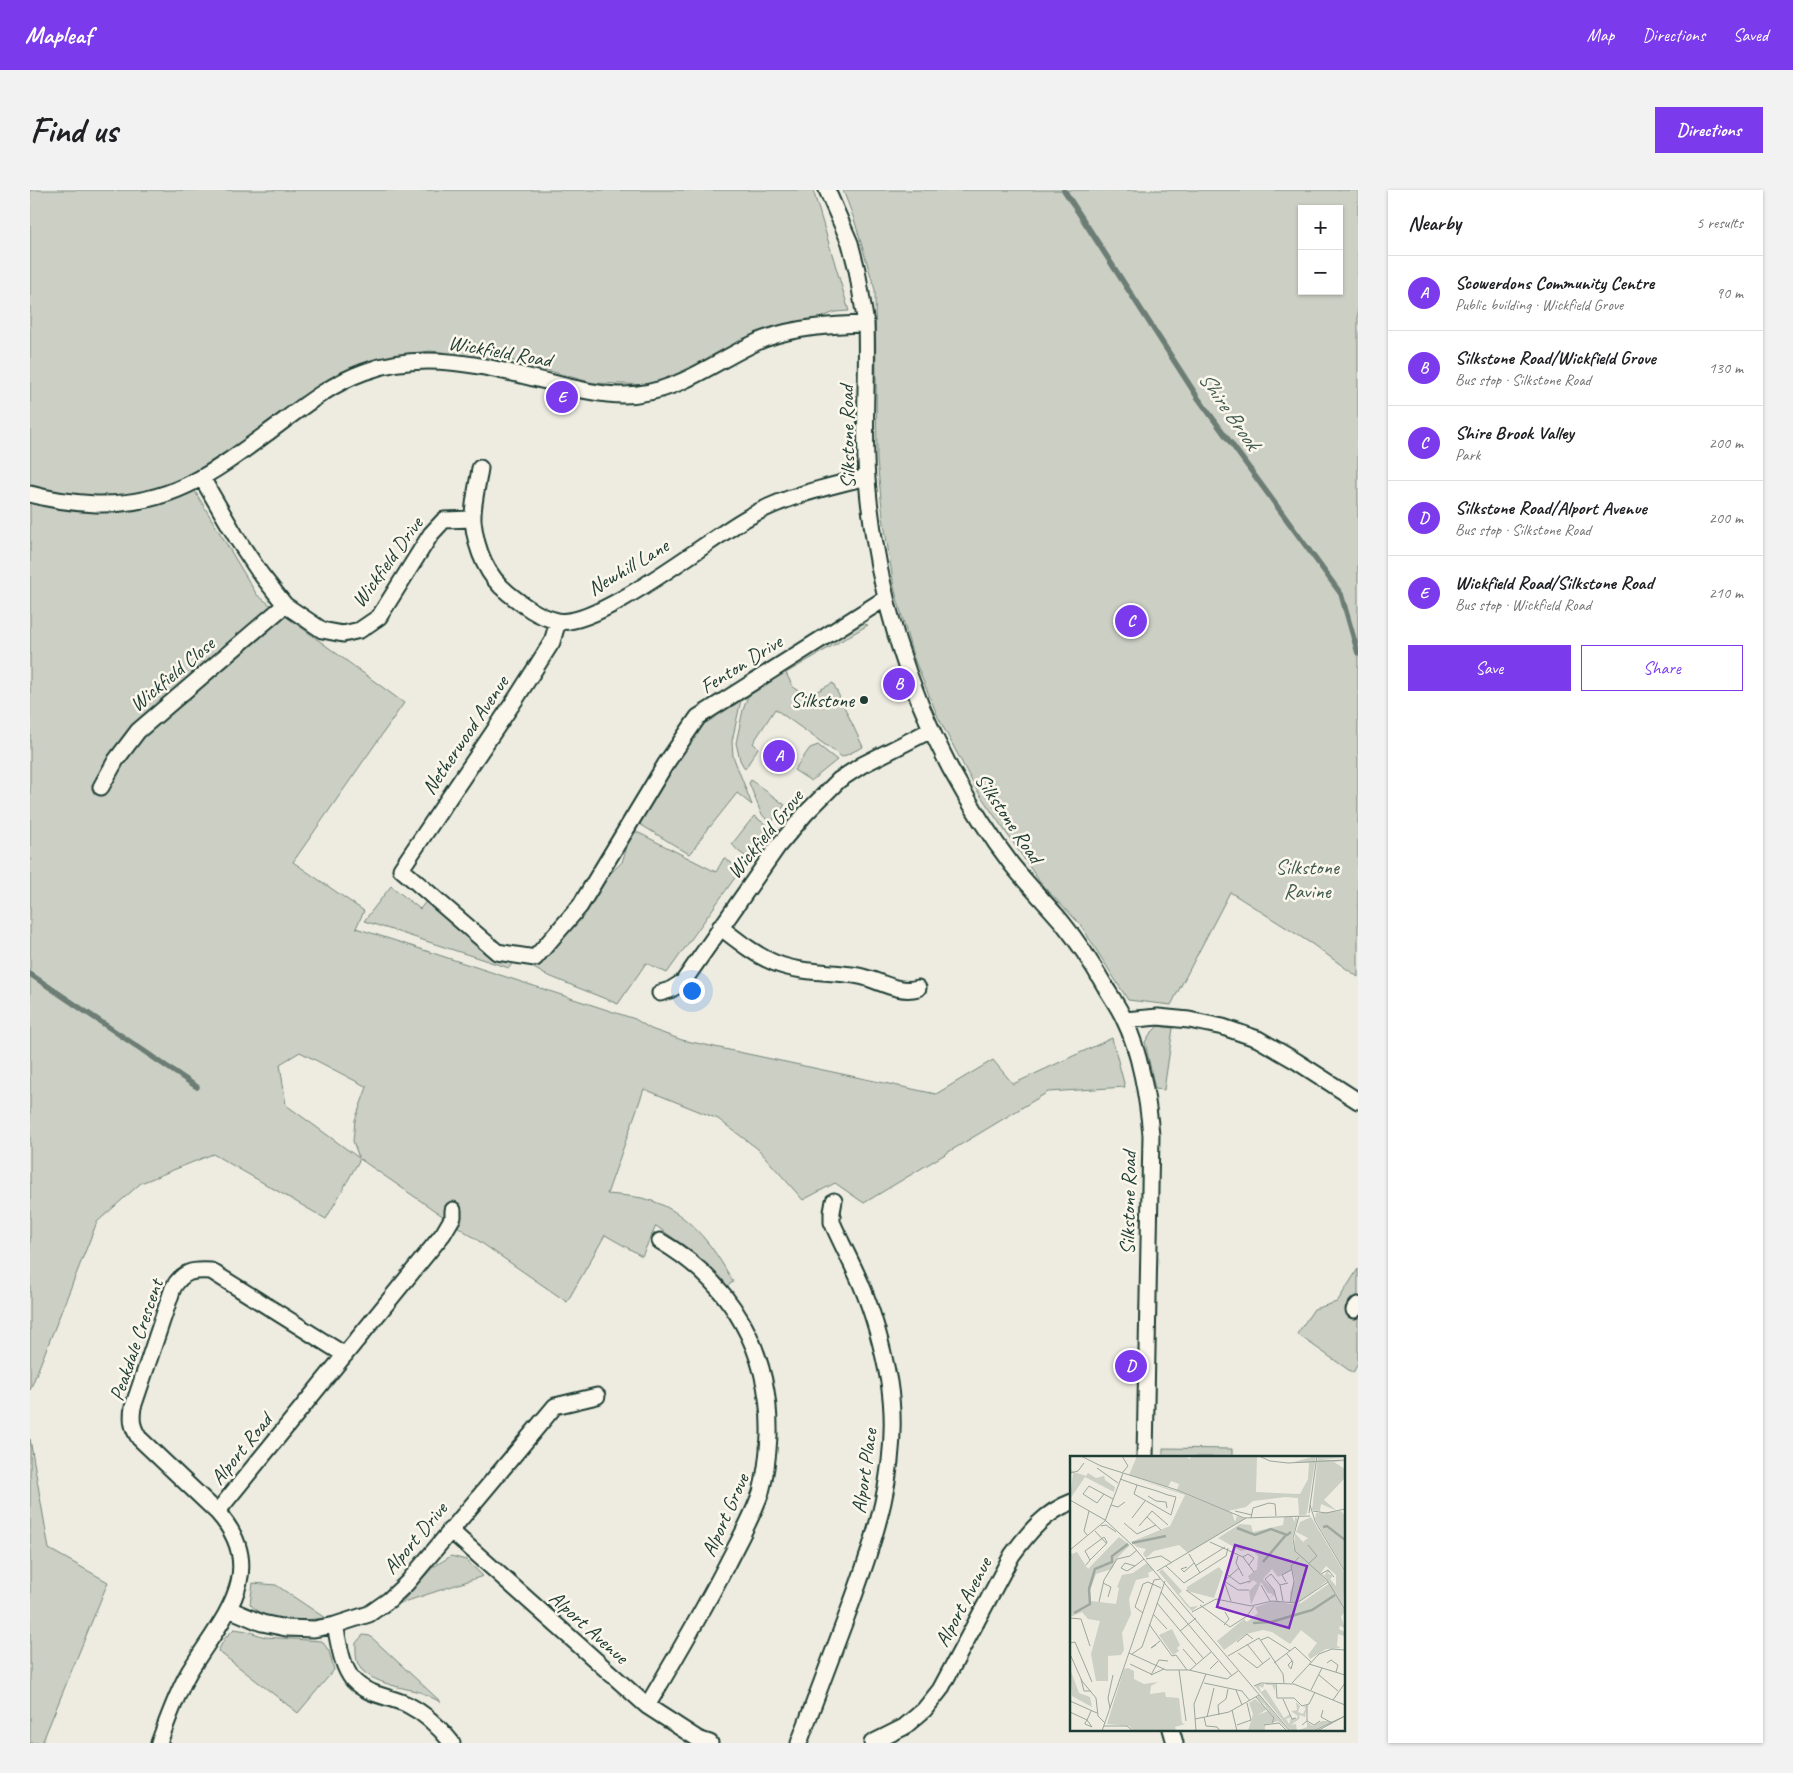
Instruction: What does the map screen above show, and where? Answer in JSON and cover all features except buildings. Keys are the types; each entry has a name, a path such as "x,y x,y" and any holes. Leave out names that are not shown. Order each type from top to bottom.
{"street":[{"name":"Silkstone Road","path":"827,190 850,243 859,280 866,324 867,477 878,563 897,641 931,730 951,770 1012,865 1081,947 1125,1020 1142,1076 1148,1104 1151,1136 1145,1456"},
{"name":"Wickfield Road","path":"30,494 74,503 129,503 152,499 176,491 202,478 225,463 317,396 339,383 366,371 391,365 415,361 464,362 598,392 624,395 650,392 676,385 766,339 827,325 866,324"},
{"path":"480,468 473,519 479,553 497,584 529,610 558,621"},
{"name":"Newhill Lane","path":"558,621 580,618 617,603 746,518 773,505 820,489 867,477"},
{"name":"Wickfield Drive","path":"202,478 238,540 260,573 286,605 322,630 343,634 360,630 379,617 431,534 444,520 473,519"},
{"name":"Fenton Drive","path":"401,869 497,952 535,958 580,906 665,764 698,717 886,598"},
{"name":"Wickfield Close","path":"101,787 116,760 138,730 286,605"},
{"name":"Netherwood Avenue","path":"401,869 552,642 558,621"},
{"name":"Wickfield Grove","path":"660,993 670,990 682,982 778,846 806,813 839,780 862,765 931,730"},
{"path":"720,928 774,963 791,968 860,976 900,990 910,991 918,988"},
{"path":"1125,1020 1158,1017 1189,1020 1222,1027 1258,1039 1358,1101"},
{"name":"Alport Place","path":"799,1743 880,1520 888,1476 892,1427 889,1384 880,1339 861,1284 832,1222 834,1201"},
{"name":"Alport Road","path":"159,1743 171,1710 189,1673 229,1609 238,1590 241,1570 236,1539 229,1525 217,1512 446,1230 453,1217 453,1210"},
{"name":"Alport Grove","path":"647,1706 686,1641 736,1546 760,1494 766,1474 769,1421 763,1375 756,1350 728,1299 708,1276 660,1241"},
{"name":"Peakdale Crescent","path":"217,1512 139,1438 131,1420 136,1398 178,1278 188,1272 197,1270 211,1271 346,1355"},
{"name":"Alport Drive","path":"229,1609 262,1623 286,1628 314,1629 335,1625 369,1614 389,1600 406,1583 555,1406 597,1396"},
{"name":"Alport Avenue","path":"872,1743 904,1727 924,1710 940,1690 1012,1555 1041,1520 1060,1506 1070,1503"},
{"name":"Alport Avenue","path":"450,1530 647,1706 698,1739 710,1743"},
{"path":"335,1625 346,1668 352,1679 363,1689 408,1705 430,1719 452,1743"},
{"path":"1171,1730 1175,1743"}],"green space":[{"path":"30,190 813,190 849,311 835,312 653,385 593,383 510,360 430,351 371,360 312,393 187,478 257,595 404,703 293,862 364,911 356,928 635,1019 651,1029 682,1040 936,1094 993,1060 1013,1084 1112,1038 1125,1087 1048,1092 864,1203 835,1183 803,1200 758,1149 718,1119 644,1089 607,1194 642,1198 658,1203 685,1219 717,1255 733,1282 726,1287 689,1249 656,1226 642,1256 605,1235 567,1302 360,1159 326,1219 213,1154 141,1183 97,1222 30,1390","holes":["300,1052 367,1087 355,1120 353,1141 359,1158 286,1105 280,1064"]},
{"name":"Silkstone Ravine","path":"843,190 1358,190 1358,977 1312,944 1230,892 1171,1005 1128,1000 1080,924 1042,885 976,789 938,717 913,656 894,587 883,517 877,461 875,290 854,219"},
{"path":"855,622 868,625 786,673 793,687 808,696 833,683 863,747 842,757 775,709 753,743 758,748 745,769 740,760 736,743 743,710 751,687"},
{"path":"743,691 732,741 733,756 752,805 737,793 709,826 689,854 638,823 700,719"},
{"path":"818,745 837,760 811,781 794,770 810,748"},
{"path":"751,780 785,805 770,824 761,813 749,783"},
{"path":"754,816 768,826 748,858 732,844"},
{"path":"632,832 637,832 716,872 724,858 736,866 739,872 667,973 646,963 618,1004 544,974 525,963 533,964 546,959 608,876 622,862"},
{"path":"391,886 420,909 427,900 507,957 512,964 509,968 364,921"},
{"path":"1158,1026 1173,1028 1164,1090 1155,1089 1145,1042"},
{"path":"1358,1269 1358,1363 1353,1373 1297,1334 1314,1309 1337,1302"},
{"path":"30,1439 49,1549 108,1582 42,1743 30,1743"},
{"path":"1163,1448 1232,1449 1232,1456 1163,1456"},
{"path":"451,1556 466,1560 483,1576 401,1603 433,1567"},
{"path":"253,1583 276,1585 325,1618 285,1620 266,1615 250,1604"},
{"path":"234,1629 265,1637 322,1641 329,1651 334,1670 298,1713 218,1651 225,1638"},
{"path":"363,1635 370,1636 441,1702 420,1692 397,1687 366,1674 359,1666 356,1656 356,1643"}],"waterway":[{"name":"Shire Brook","path":"1064,190 1198,398 1341,594 1358,653"},
{"path":"30,974 197,1087"}],"place":[{"name":"Wickfield Road/Silkstone Road","path":"562,397"},
{"name":"Shire Brook Valley","path":"1131,621"},
{"name":"Silkstone Road/Wickfield Grove","path":"899,684"},
{"name":"Silkstone","path":"864,700"},
{"name":"Scowerdons Community Centre","path":"779,756"},
{"name":"Silkstone Road/Alport Avenue","path":"1131,1366"}]}
